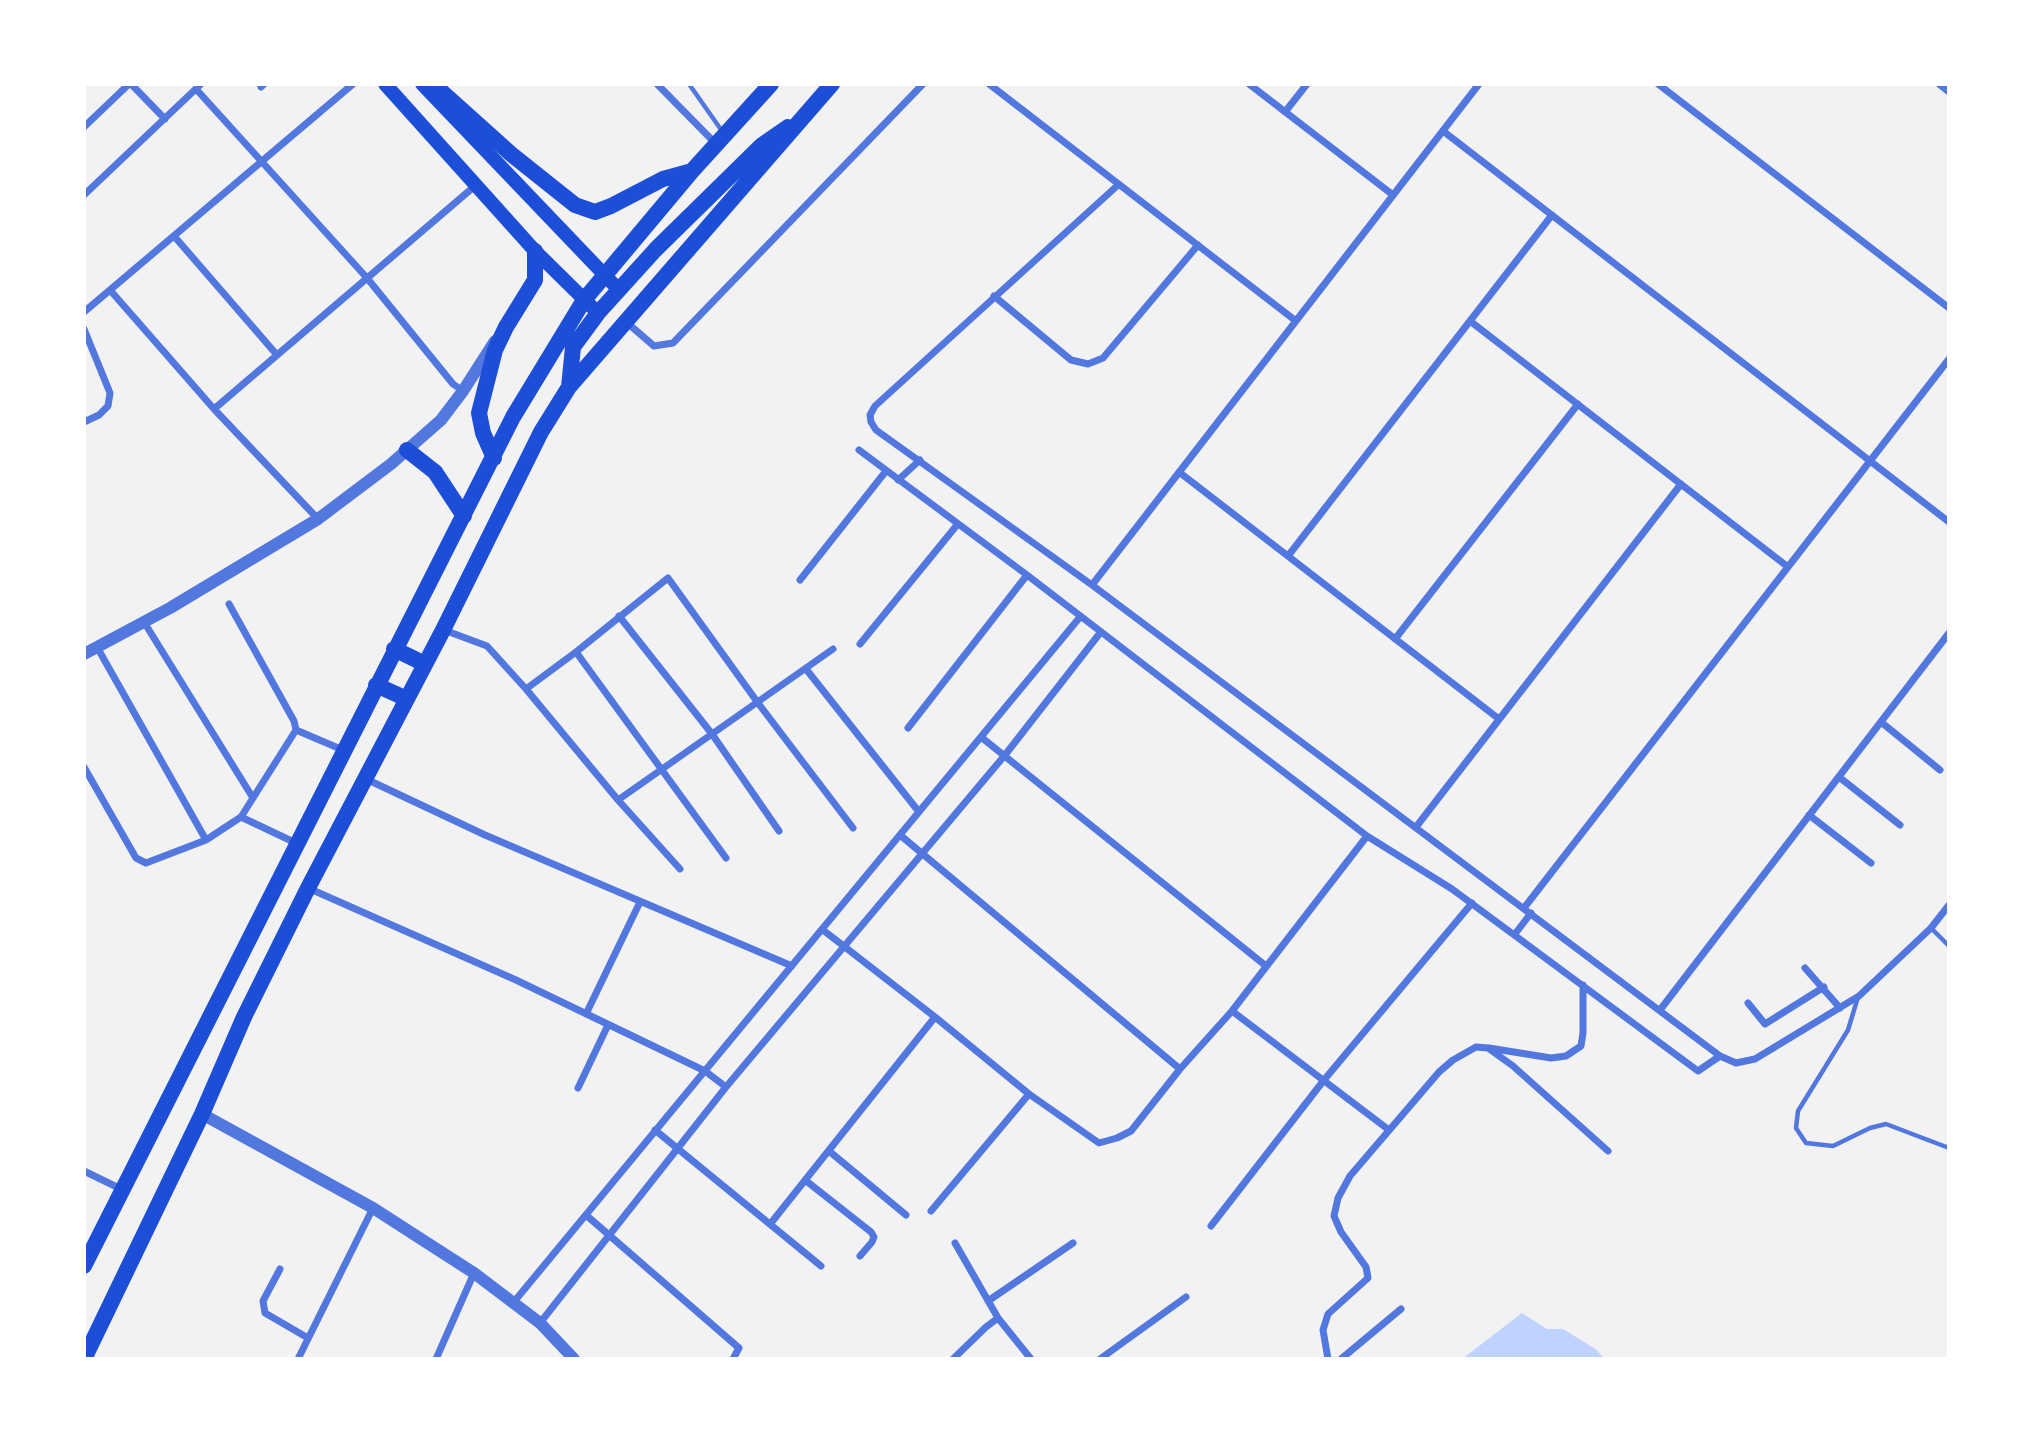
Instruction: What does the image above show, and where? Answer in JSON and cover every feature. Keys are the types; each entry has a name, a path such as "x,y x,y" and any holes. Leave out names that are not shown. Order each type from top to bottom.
{"highway":[{"path":"433,84 575,205 595,212 663,178 692,171"},
{"path":"84,1266 513,416 584,300 692,171 771,84"},
{"path":"84,1359 202,1114 244,1017 443,630 541,432 569,387 625,320 832,84"},
{"path":"569,387 573,347 618,289 762,145 810,111"},
{"path":"494,458 484,433 480,412 495,350 535,280 535,251"},
{"path":"407,450 435,472 464,516"},
{"path":"394,649 425,664"},
{"path":"376,685 407,699"}],"main road":[{"path":"385,84 535,251 598,313"},
{"path":"422,84 618,289"}],"street":[{"path":"84,127 130,84 165,119"},
{"path":"84,312 353,84"},
{"path":"657,84 720,139"},
{"path":"625,320 654,346 673,343 923,84"},
{"path":"989,84 1296,321"},
{"path":"1249,84 1393,195"},
{"path":"1285,112 1307,84"},
{"path":"1092,585 1479,84"},
{"path":"1658,84 1949,308"},
{"path":"1939,84 1949,92"},
{"path":"84,195 199,86 260,163 367,278 453,384 463,391"},
{"path":"1443,131 1949,522"},
{"path":"214,409 476,185"},
{"path":"1118,185 875,406 870,415 876,430 1092,585 1720,1056 1736,1063 1755,1059 1859,996 1931,928 1949,905"},
{"path":"1288,556 1552,215"},
{"path":"173,236 277,355"},
{"path":"994,296 1071,360 1088,364 1103,358 1198,245"},
{"path":"110,290 214,409 318,519"},
{"path":"1470,321 1788,567"},
{"path":"84,654 144,622 318,519 441,420 506,327"},
{"path":"84,329 86,340 110,393 108,406 99,415 84,422"},
{"path":"1515,934 1528,911 1949,359"},
{"path":"1395,639 1578,404"},
{"path":"859,450 1027,575 1367,836 1472,902 1698,1071 1720,1056"},
{"path":"898,480 920,460"},
{"path":"800,580 886,471"},
{"path":"1179,472 1499,719"},
{"path":"1416,827 1681,484"},
{"path":"860,644 957,524"},
{"path":"908,728 1027,575"},
{"path":"526,689 668,578 853,828"},
{"path":"84,767 136,858 146,863 206,840 241,817 296,730 294,721 229,604"},
{"path":"619,617 712,734 779,831"},
{"path":"513,1303 1080,617"},
{"path":"144,622 253,798"},
{"path":"443,630 487,646 680,869"},
{"path":"540,1323 726,1087 1005,755 1100,633"},
{"path":"1660,1010 1949,633"},
{"path":"97,647 206,840"},
{"path":"618,800 833,649"},
{"path":"576,652 726,858"},
{"path":"806,669 919,812"},
{"path":"1881,722 1940,770"},
{"path":"296,730 343,750"},
{"path":"981,737 1266,966"},
{"path":"1839,777 1899,825"},
{"path":"366,779 485,835 792,966"},
{"path":"1809,815 1871,863"},
{"path":"241,817 298,845"},
{"path":"900,835 1180,1069"},
{"path":"823,930 1029,1094 1099,1143 1131,1131 1180,1069 1232,1011 1367,836"},
{"path":"308,888 586,1014 705,1071 726,1087"},
{"path":"586,1014 640,902"},
{"path":"1211,1226 1324,1080 1472,902"},
{"path":"1805,968 1840,1008"},
{"path":"1328,1359 1322,1330 1328,1314 1368,1278 1366,1267 1341,1232 1334,1216 1338,1198 1350,1176 1439,1072 1476,1047 1551,1058 1566,1056 1581,1046 1583,985"},
{"path":"1748,1003 1765,1024 1824,987"},
{"path":"1232,1011 1389,1130"},
{"path":"771,1223 935,1017"},
{"path":"578,1088 608,1025"},
{"path":"1488,1048 1513,1066 1608,1151"},
{"path":"931,1211 1029,1094"},
{"path":"202,1114 373,1208 474,1273 540,1323 574,1359"},
{"path":"655,1130 821,1266"},
{"path":"829,1151 906,1215"},
{"path":"84,1171 122,1190"},
{"path":"805,1180 871,1232 874,1237 872,1242 860,1256"},
{"path":"298,1359 373,1208"},
{"path":"586,1215 740,1348 733,1359"},
{"path":"955,1243 999,1318 1031,1359"},
{"path":"988,1301 1073,1243"},
{"path":"280,1269 263,1301 265,1313 309,1338"},
{"path":"436,1359 474,1273"},
{"path":"1100,1359 1186,1297"},
{"path":"1341,1359 1401,1309"},
{"path":"953,1359 985,1326 999,1318"}],"lane":[{"path":"689,84 720,139"},
{"path":"1931,928 1949,946"},
{"path":"1859,996 1848,1030 1798,1111 1796,1128 1806,1143 1833,1146 1870,1128 1886,1124 1949,1148"}],"water":[{"path":"1522,1313 1547,1329 1563,1329 1597,1350 1604,1359 1462,1359"}]}
